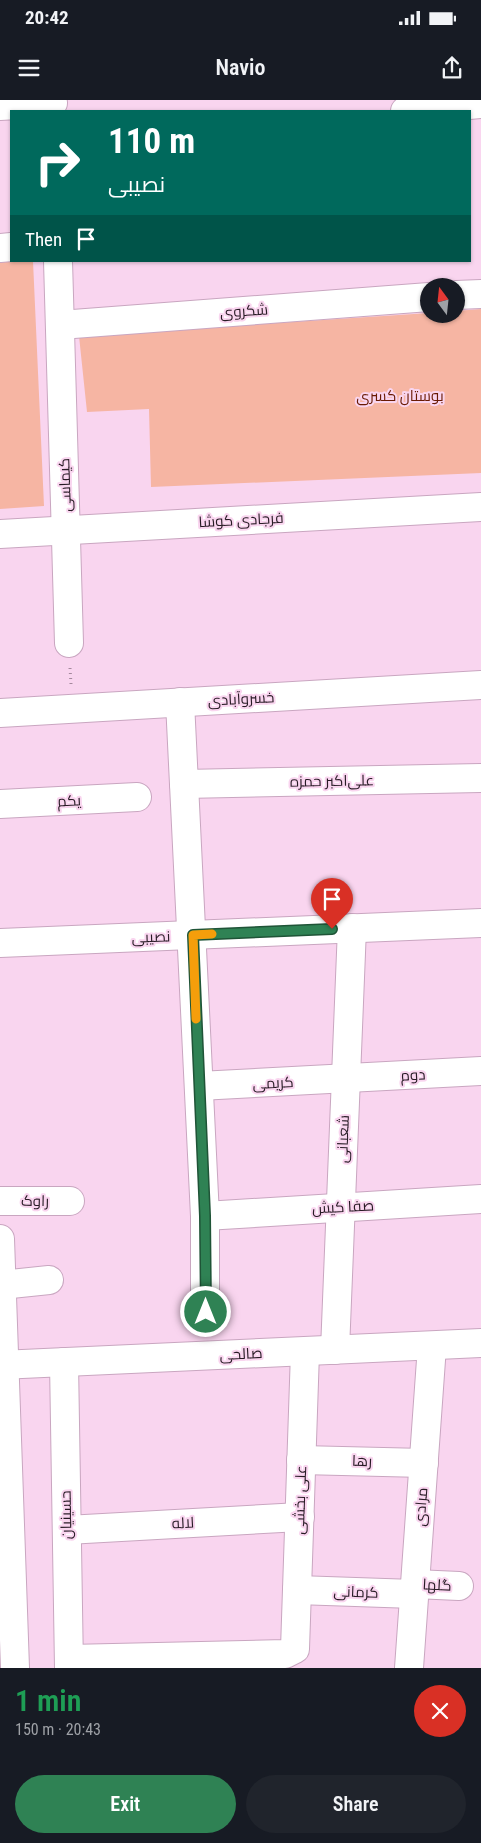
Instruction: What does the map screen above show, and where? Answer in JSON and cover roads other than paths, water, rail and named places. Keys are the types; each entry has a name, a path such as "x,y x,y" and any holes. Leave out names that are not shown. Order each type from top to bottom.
{"street":[{"path":"416,110 481,104"},
{"path":"0,106 53,105"},
{"name":"کیماسی","path":"58,262 70,643"},
{"path":"465,295 481,294"},
{"name":"شکروی","path":"60,325 420,299"},
{"name":"فرجادی کوشا","path":"0,534 481,507"},
{"name":"خسروآبادی","path":"0,713 481,685"},
{"path":"180,702 193,935 205,1216 206,1312"},
{"name":"علی‌اکبر حمزه","path":"184,784 481,778"},
{"name":"یکم","path":"0,804 137,797"},
{"name":"نصیبی","path":"0,942 481,923"},
{"name":"شعبانی","path":"335,1350 352,928"},
{"name":"دوم","path":"346,1079 481,1071"},
{"name":"کریمی","path":"199,1086 346,1079"},
{"name":"صفا کیش","path":"205,1216 481,1200"},
{"name":"راوک","path":"0,1201 70,1201"},
{"path":"0,1239 6,1580 10,1657"},
{"path":"1,1285 49,1280"},
{"name":"صالحی","path":"2,1365 481,1343"},
{"name":"مرادی","path":"409,1668 432,1346"},
{"name":"علی بخشی","path":"69,1664 285,1654 295,1649 305,1352"},
{"name":"حسینیان","path":"64,1362 69,1664"},
{"name":"رها","path":"301,1460 424,1463"},
{"name":"لاله","path":"67,1530 300,1516"},
{"name":"گلها","path":"415,1589 459,1586"},
{"name":"کرمانی","path":"297,1590 415,1589"}],"park label":[{"name":"بوستان کسری","path":"400,396"}]}
